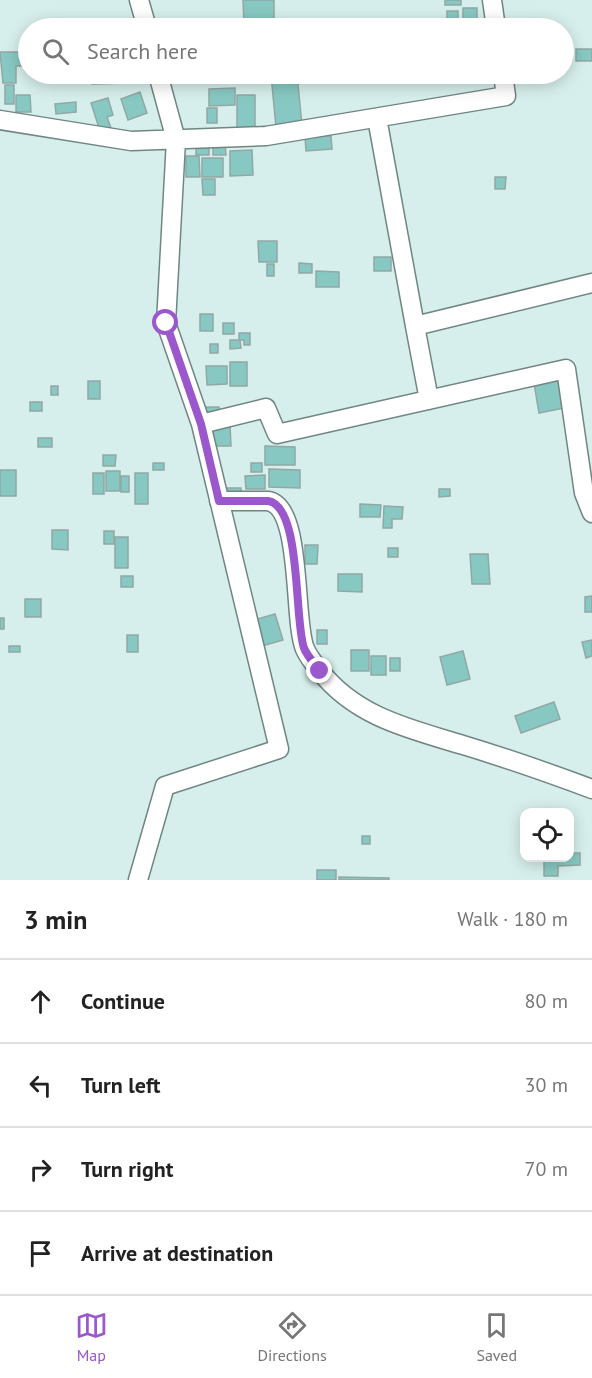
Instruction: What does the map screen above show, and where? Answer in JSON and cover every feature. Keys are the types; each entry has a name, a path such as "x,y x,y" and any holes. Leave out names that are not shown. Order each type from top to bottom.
{"street":[{"path":"139,0 144,18"},
{"path":"492,0 495,18"},
{"path":"138,880 165,786 279,749 201,424 166,323 176,140 161,84"},
{"path":"0,120 131,141 266,136 506,96 504,84"},
{"path":"377,118 429,400"},
{"path":"415,326 592,283"},
{"path":"201,424 266,408 277,434 566,369 584,493 592,513"},
{"path":"219,501 268,501 275,502 281,508 294,554 304,648 340,693 370,714 410,730 592,789"}],"building":[{"path":"243,0 274,0 274,18 244,18"},
{"path":"445,0 461,0 461,5 445,5"},
{"path":"463,8 477,8 477,18 463,18"},
{"path":"447,11 458,11 458,18 447,18"},
{"path":"576,49 592,49 592,61 576,61"},
{"path":"0,52 18,52 16,83 3,83"},
{"path":"272,84 298,84 302,125 276,127"},
{"path":"5,85 14,85 14,104 5,104"},
{"path":"235,88 235,105 209,106 209,89"},
{"path":"140,92 147,113 128,120 121,99"},
{"path":"16,95 30,95 31,112 16,112"},
{"path":"237,95 255,95 255,130 237,131"},
{"path":"108,98 113,115 107,117 111,128 100,131 91,103"},
{"path":"76,102 76,112 56,114 55,104"},
{"path":"207,108 217,108 217,123 207,123"},
{"path":"331,136 332,149 306,151 305,137"},
{"path":"225,144 226,155 213,155 213,145"},
{"path":"196,145 209,145 209,155 196,155"},
{"path":"252,150 253,175 230,176 230,151"},
{"path":"186,156 199,156 200,177 186,177"},
{"path":"202,158 223,158 223,177 202,177"},
{"path":"495,177 506,177 505,189 495,189"},
{"path":"202,179 215,179 215,195 203,195"},
{"path":"258,241 277,241 277,262 259,262"},
{"path":"374,257 391,257 391,271 374,271"},
{"path":"299,263 312,264 312,273 299,273"},
{"path":"267,264 274,264 274,276 267,276"},
{"path":"316,271 339,272 339,287 316,287"},
{"path":"200,314 213,314 213,331 200,331"},
{"path":"223,323 234,323 234,334 223,334"},
{"path":"239,333 250,333 250,345 244,345 244,340 239,340"},
{"path":"230,340 240,340 241,348 230,349"},
{"path":"210,344 218,344 218,353 210,353"},
{"path":"230,362 247,362 247,386 230,386"},
{"path":"206,366 227,366 227,384 207,385"},
{"path":"574,376 579,405 539,413 534,383"},
{"path":"88,381 100,381 100,399 88,399"},
{"path":"51,386 58,386 58,395 51,395"},
{"path":"30,402 42,402 42,411 30,411"},
{"path":"206,407 219,407 220,417 206,417"},
{"path":"230,424 231,446 213,446 212,425"},
{"path":"38,438 52,438 52,447 38,447"},
{"path":"265,446 295,447 295,465 265,465"},
{"path":"103,455 116,455 115,466 103,466"},
{"path":"153,463 164,463 164,470 153,470"},
{"path":"251,463 262,463 262,472 251,472"},
{"path":"269,469 300,470 300,488 269,487"},
{"path":"0,470 16,470 16,496 0,496"},
{"path":"106,471 120,471 120,491 106,491"},
{"path":"93,473 104,473 104,494 93,494"},
{"path":"135,473 148,473 148,504 135,504"},
{"path":"265,475 265,489 246,489 245,476"},
{"path":"121,476 129,476 129,492 121,492"},
{"path":"225,488 241,488 241,498 225,499"},
{"path":"439,489 450,489 450,496 439,497"},
{"path":"360,504 381,505 380,517 360,517"},
{"path":"384,506 403,507 402,519 392,519 392,528 383,528"},
{"path":"52,530 68,530 68,550 52,549"},
{"path":"104,531 114,531 114,544 104,544"},
{"path":"115,537 128,537 128,568 115,568"},
{"path":"305,545 318,545 317,564 305,564"},
{"path":"388,548 398,548 398,557 388,557"},
{"path":"470,554 488,554 490,584 472,584"},
{"path":"338,574 362,574 362,592 338,591"},
{"path":"121,576 133,576 133,587 121,587"},
{"path":"592,596 592,612 585,612 585,597"},
{"path":"25,599 41,599 41,617 25,617"},
{"path":"275,614 283,640 262,646 254,620"},
{"path":"0,618 4,618 4,629 0,629"},
{"path":"317,630 327,630 327,644 317,644"},
{"path":"127,635 138,635 138,652 127,652"},
{"path":"592,640 592,656 586,658 582,642"},
{"path":"9,646 20,646 20,652 9,652"},
{"path":"351,650 369,650 369,671 351,671"},
{"path":"463,651 470,679 447,685 440,657"},
{"path":"371,656 386,656 386,675 371,675"},
{"path":"390,658 400,658 400,671 390,671"},
{"path":"554,702 560,719 521,733 515,716"},
{"path":"362,836 370,836 370,844 362,844"},
{"path":"574,853 580,853 580,865 558,866 558,876 544,876 544,862 574,862"},
{"path":"317,870 336,870 336,880 317,880"},
{"path":"339,877 389,878 389,880 339,880"}],"route":[{"path":"166,323 201,424 219,501 268,501 275,502 281,508 294,554 304,648 320,671"}]}
